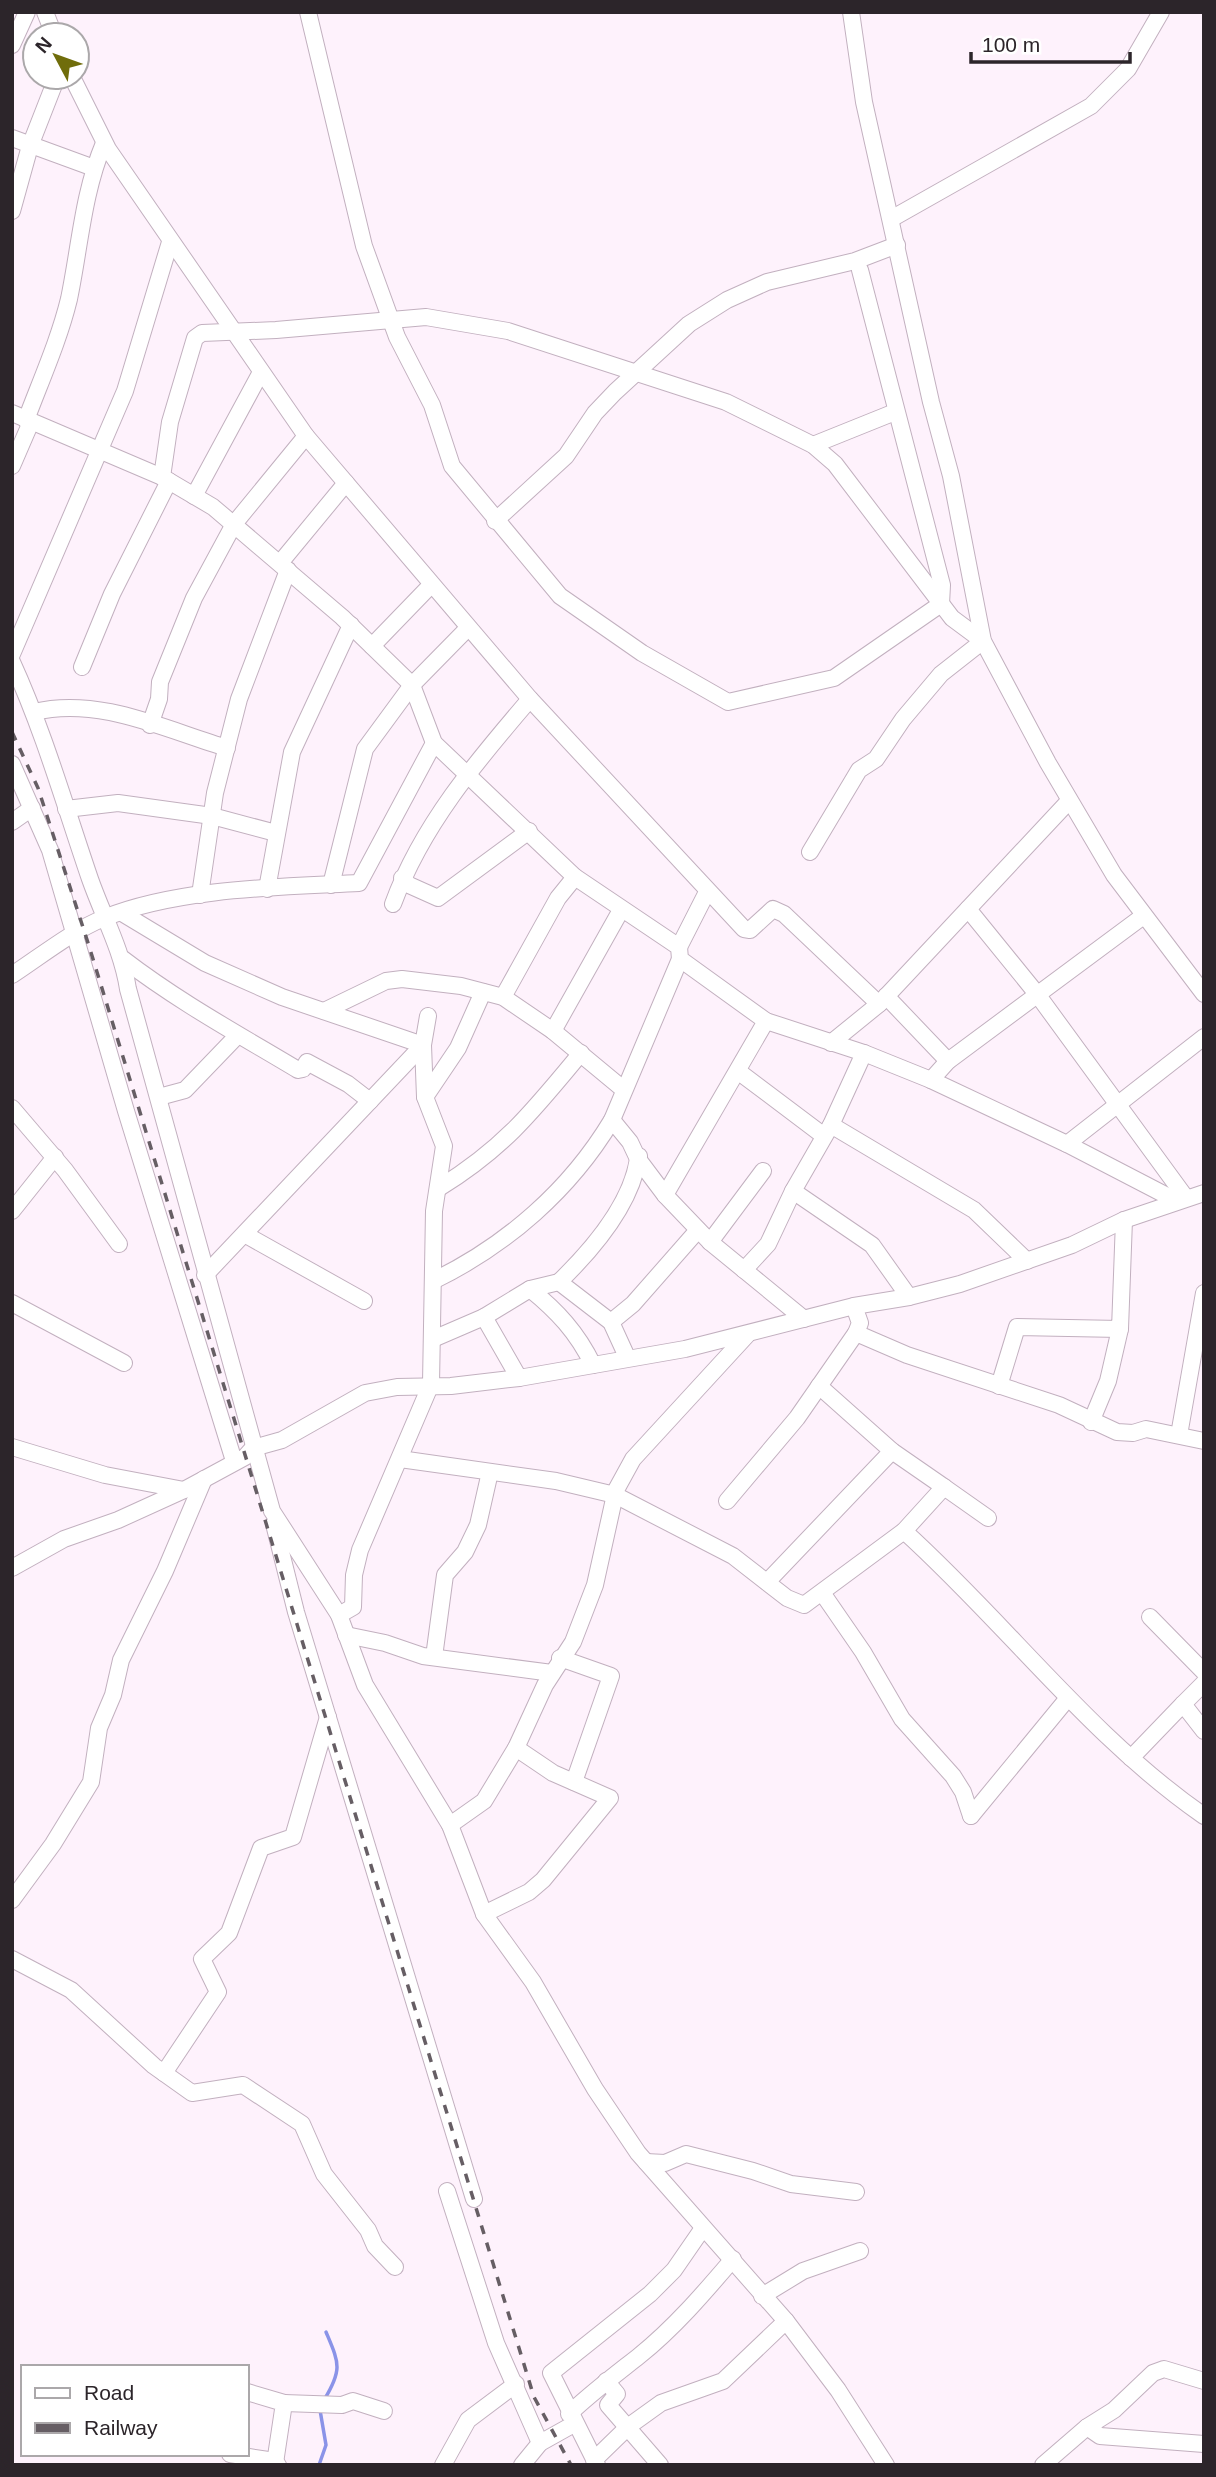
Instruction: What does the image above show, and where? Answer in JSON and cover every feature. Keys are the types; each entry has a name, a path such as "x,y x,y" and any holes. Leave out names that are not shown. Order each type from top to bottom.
{"street":[{"path":"12,45 27,12"},
{"path":"308,12 364,246 391,319 432,405 452,466 560,596 642,653 728,702 834,678 941,604"},
{"path":"852,12 864,102 930,402 951,476 983,641 1069,801 1142,917 1204,994"},
{"path":"891,219 1091,106 1128,69 1161,12"},
{"path":"12,211 30,146 52,91"},
{"path":"79,91 104,143 306,436 530,699 744,929 750,930 774,909 784,914 948,1061"},
{"path":"12,138 94,168"},
{"path":"12,466 23,418 53,352 69,299 78,236 94,168 104,143"},
{"path":"12,654 125,391 170,242"},
{"path":"495,521 566,456 600,408 668,340 727,300 767,282 855,261 897,245"},
{"path":"860,270 942,585 941,604"},
{"path":"82,667 112,594 166,479 170,422 194,338 202,332 276,330 426,317 497,328 635,371 726,402 813,445 835,464 873,510 952,618 983,641"},
{"path":"194,496 261,372"},
{"path":"813,445 895,412"},
{"path":"23,418 166,479 234,524 351,625 412,685 434,743 575,877 680,953 766,1021 864,1053 931,1080 1180,1199"},
{"path":"150,725 159,699 160,682 181,627 234,524 306,436"},
{"path":"200,895 212,816 239,699 284,566 346,483"},
{"path":"372,646 431,585"},
{"path":"267,889 292,752 351,625"},
{"path":"331,885 365,748 412,685 468,628"},
{"path":"810,852 859,770 876,759 903,719 941,674 983,641"},
{"path":"12,662 34,712 104,918 124,959 128,989 268,1498 296,1612 474,2199"},
{"path":"393,904 402,878 466,774 530,699"},
{"path":"34,712 59,707 94,708 227,748"},
{"path":"12,975 104,918 122,913 200,895 359,883 434,743"},
{"path":"12,764 50,850 234,1461"},
{"path":"831,1043 883,1000 1069,801"},
{"path":"66,808 118,803 212,816 276,833"},
{"path":"12,822 32,808"},
{"path":"402,878 409,885 438,898 529,831"},
{"path":"503,997 558,898 575,877"},
{"path":"433,1281 466,1265 513,1233 572,1176 594,1150 612,1120 707,892"},
{"path":"968,909 1037,994 1119,1103 1180,1199"},
{"path":"553,1031 621,910"},
{"path":"122,913 205,963 282,997 423,1045"},
{"path":"931,1080 948,1061 1142,917"},
{"path":"124,959 165,991 237,1035 298,1070 303,1069 307,1062 348,1084 370,1101"},
{"path":"324,1011 386,981 402,979 503,997 553,1031 623,1089"},
{"path":"425,1097 458,1048 483,992"},
{"path":"339,1615 354,1607 354,1575 360,1550 431,1384 434,1211 444,1146 425,1097 423,1045 428,1016"},
{"path":"665,1195 739,1072 766,1021"},
{"path":"159,1097 185,1090 237,1035"},
{"path":"1066,1144 1204,1037"},
{"path":"205,1275 246,1235 423,1045"},
{"path":"439,1188 509,1138 581,1053"},
{"path":"744,1270 768,1244 793,1191 828,1131 864,1053"},
{"path":"739,1072 828,1131 974,1210 1027,1261"},
{"path":"12,1108 55,1157 119,1244"},
{"path":"612,1120 665,1195 698,1230 804,1319"},
{"path":"12,1212 55,1157"},
{"path":"433,1339 484,1317 530,1289 559,1282 576,1265 635,1181 639,1157"},
{"path":"710,1242 763,1171"},
{"path":"793,1191 872,1245 909,1297"},
{"path":"12,1568 64,1539 118,1520 184,1490 245,1457 253,1448 282,1440 365,1393 431,1384 451,1386 519,1378 626,1357 685,1349 853,1306 909,1297 1027,1261 1072,1245 1125,1220 1204,1193"},
{"path":"1091,1422 1108,1381 1120,1329 1125,1220"},
{"path":"611,1322 633,1304 698,1230"},
{"path":"246,1235 364,1301"},
{"path":"559,1282 611,1322 626,1357"},
{"path":"530,1289 562,1315 582,1342 593,1365"},
{"path":"1179,1434 1204,1293"},
{"path":"12,1303 124,1363"},
{"path":"727,1502 820,1386 856,1333 860,1323 853,1306"},
{"path":"484,1317 519,1378"},
{"path":"999,1386 1017,1327 1120,1329"},
{"path":"856,1333 907,1355 1059,1405 1117,1432 1133,1433 1146,1429 1204,1441"},
{"path":"450,1825 484,1801 516,1748 560,1658 573,1642 596,1586 615,1495 633,1459 747,1335"},
{"path":"820,1386 892,1451 988,1518"},
{"path":"12,1447 105,1475 184,1490"},
{"path":"767,1582 892,1451"},
{"path":"400,1459 556,1481 615,1495 733,1556 787,1598 804,1605 904,1531 944,1488"},
{"path":"434,1657 445,1575 465,1552 478,1525 490,1472"},
{"path":"12,1900 91,1782 99,1728 113,1695 121,1660 165,1571 204,1479"},
{"path":"268,1498 278,1521 339,1615 365,1685 450,1825 484,1914 533,1982 595,2090 646,2162 702,2228 733,2259 761,2297 786,2321 838,2390 886,2465"},
{"path":"904,1531 969,1591 1068,1698 1156,1783 1204,1816"},
{"path":"822,1594 863,1653 901,1719 958,1784 971,1816 1068,1698"},
{"path":"1130,1758 1203,1682 1150,1617"},
{"path":"346,1635 434,1657 552,1673"},
{"path":"560,1658 611,1676 574,1782"},
{"path":"1183,1704 1204,1731"},
{"path":"164,2073 218,1992 202,1959 229,1933 261,1848 293,1837 328,1717"},
{"path":"484,1914 529,1892 543,1880 610,1798 553,1773 516,1748"},
{"path":"12,1959 71,1990 164,2073 192,2094 243,2085 302,2124 324,2174 368,2230 375,2246 395,2267"},
{"path":"646,2162 665,2163 686,2154 791,2184 856,2192"},
{"path":"447,2190 496,2343 540,2442"},
{"path":"702,2228 674,2270 650,2294 551,2373 571,2419 595,2462 629,2426 661,2403 723,2381 786,2321"},
{"path":"761,2297 803,2271 860,2250"},
{"path":"522,2465 540,2442 571,2419 606,2381 640,2355 697,2301 733,2259"},
{"path":"1043,2465 1087,2427 1114,2410 1153,2373 1164,2369 1204,2381"},
{"path":"606,2381 617,2394 608,2405 629,2426 660,2465"},
{"path":"443,2465 468,2420 516,2385"},
{"path":"248,2392 284,2403 342,2405 353,2401 384,2411"},
{"path":"239,2456 277,2464 284,2403"},
{"path":"1087,2427 1100,2436 1204,2444"}],"waterway":[{"path":"324,2400 334,2381 337,2366 326,2332"},
{"path":"319,2465 326,2445 320,2410"}],"railway":[{"path":"12,732 38,788 89,946 534,2397 571,2465"}]}
